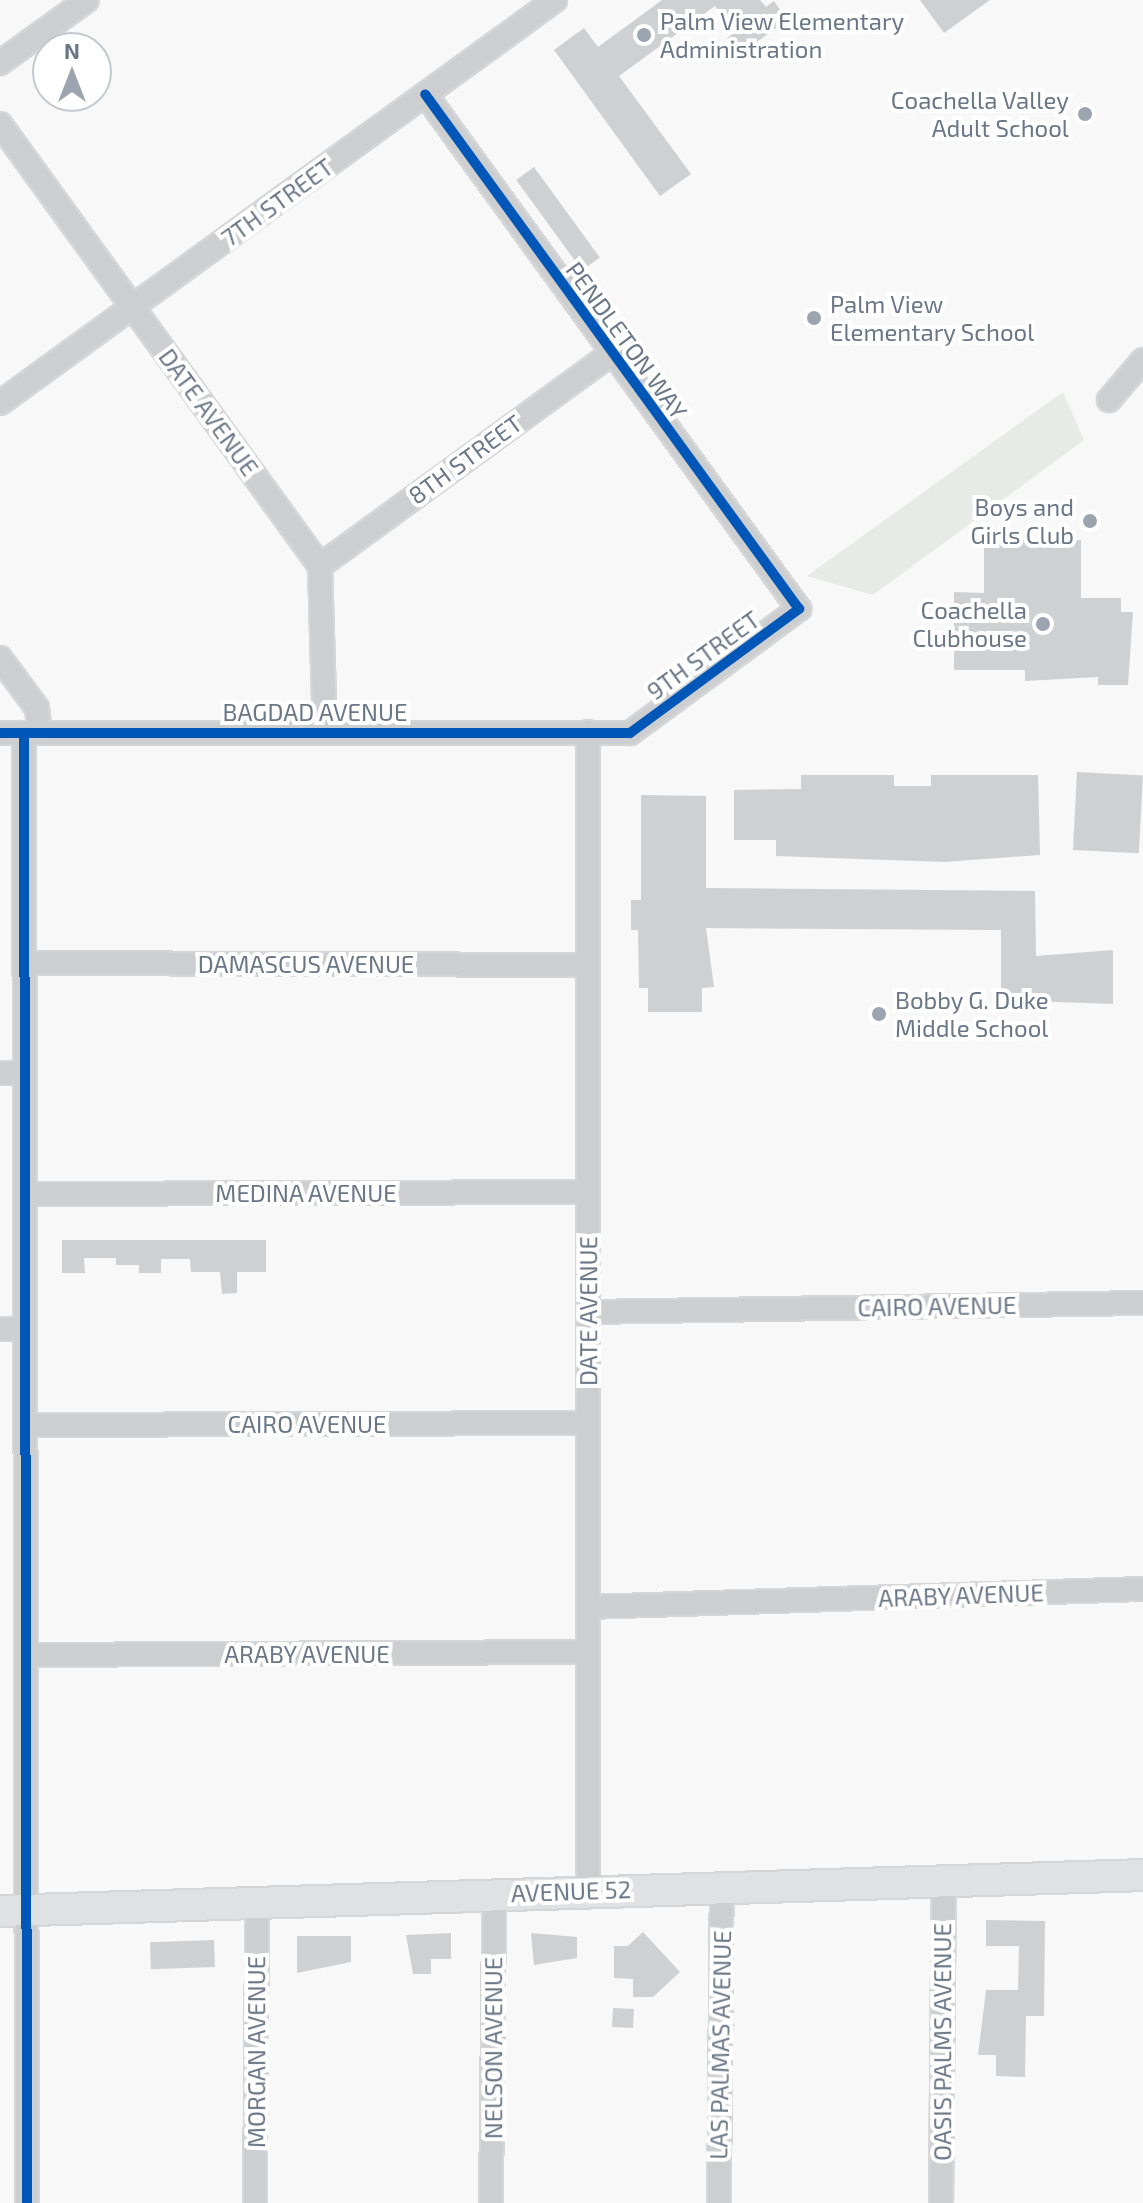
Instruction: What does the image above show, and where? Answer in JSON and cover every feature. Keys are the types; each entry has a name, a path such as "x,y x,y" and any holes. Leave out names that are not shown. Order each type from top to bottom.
{"main road":[{"name":"AVENUE 52","path":"14,1910 1143,1875"}],"street":[{"path":"0,63 87,0"},
{"name":"7TH STREET","path":"0,403 555,0"},
{"name":"PENDLETON WAY","path":"425,94 799,609"},
{"name":"DATE AVENUE","path":"0,124 320,566"},
{"name":"8TH STREET","path":"320,566 612,353"},
{"path":"1109,400 1143,360"},
{"path":"320,566 325,732"},
{"name":"9TH STREET","path":"630,733 799,609"},
{"path":"0,658 37,708 32,733 25,963 26,1655 14,1910 27,2203"},
{"name":"DATE AVENUE","path":"588,732 588,1890"},
{"name":"BAGDAD AVENUE","path":"0,733 630,733"},
{"name":"DAMASCUS AVENUE","path":"25,963 588,965"},
{"path":"0,1073 25,1073"},
{"name":"MEDINA AVENUE","path":"25,1194 588,1192"},
{"name":"CAIRO AVENUE","path":"588,1312 1143,1303"},
{"path":"0,1329 25,1329"},
{"name":"CAIRO AVENUE","path":"25,1425 588,1423"},
{"name":"ARABY AVENUE","path":"588,1607 1143,1589"},
{"name":"ARABY AVENUE","path":"26,1655 588,1652"},
{"name":"OASIS PALMS AVENUE","path":"941,2203 944,1881"},
{"name":"LAS PALMAS AVENUE","path":"719,2203 722,1888"},
{"name":"NELSON AVENUE","path":"491,2203 494,1893"},
{"name":"MORGAN AVENUE","path":"255,2203 257,1901"}],"shaded area":[{"path":"1063,392 1084,440 873,595 807,576"}],"building":[{"path":"662,0 760,0 766,7 774,1 787,20 739,55 727,38 734,33 715,6 619,76 691,174 660,196 554,50 584,28 598,47"},
{"path":"920,0 990,0 944,33"},
{"path":"534,167 600,258 582,271 516,180"},
{"name":"Coachella Clubhouse","path":"984,539 1081,540 1081,598 1121,598 1121,612 1133,612 1128,685 1098,685 1098,677 1025,681 1025,670 954,670 954,592 984,593"},
{"path":"1077,772 1143,775 1139,853 1073,850"},
{"path":"801,775 894,775 894,786 931,786 931,775 1038,775 1040,855 944,862 776,856 776,840 734,840 734,790 801,789"},
{"path":"641,795 706,796 706,888 1035,891 1036,956 1113,950 1113,1004 1001,1000 1001,930 706,928 714,987 702,988 702,1012 648,1012 648,988 639,988 638,930 631,930 631,900 641,900"},
{"path":"62,1240 266,1240 266,1272 237,1272 237,1293 222,1294 220,1272 191,1272 190,1259 161,1259 161,1273 139,1273 139,1265 116,1265 116,1258 84,1258 85,1273 62,1273"},
{"path":"986,1920 1045,1921 1044,2016 1026,2016 1025,2077 996,2076 996,2055 978,2055 986,1990 1018,1990 1019,1946 986,1946"},
{"path":"643,1932 680,1972 653,1997 633,1997 633,1979 614,1978 614,1946 628,1946"},
{"path":"451,1933 451,1959 431,1959 431,1974 413,1974 406,1935"},
{"path":"531,1933 577,1937 577,1958 534,1965"},
{"path":"297,1936 351,1936 351,1962 297,1973"},
{"path":"214,1940 215,1967 151,1969 150,1942"},
{"path":"613,2008 634,2009 633,2028 612,2027"}],"cycle path":[{"path":"0,733 630,733 799,609 425,94"},
{"path":"24,733 27,2203"}],"place":[{"name":"Palm View Elementary Administration","path":"644,35"},
{"name":"Coachella Valley Adult School","path":"1085,114"},
{"name":"Palm View Elementary School","path":"814,318"},
{"name":"Boys and Girls Club","path":"1090,521"},
{"name":"Coachella Clubhouse","path":"1043,624"},
{"name":"Bobby G. Duke Middle School","path":"879,1014"}]}
